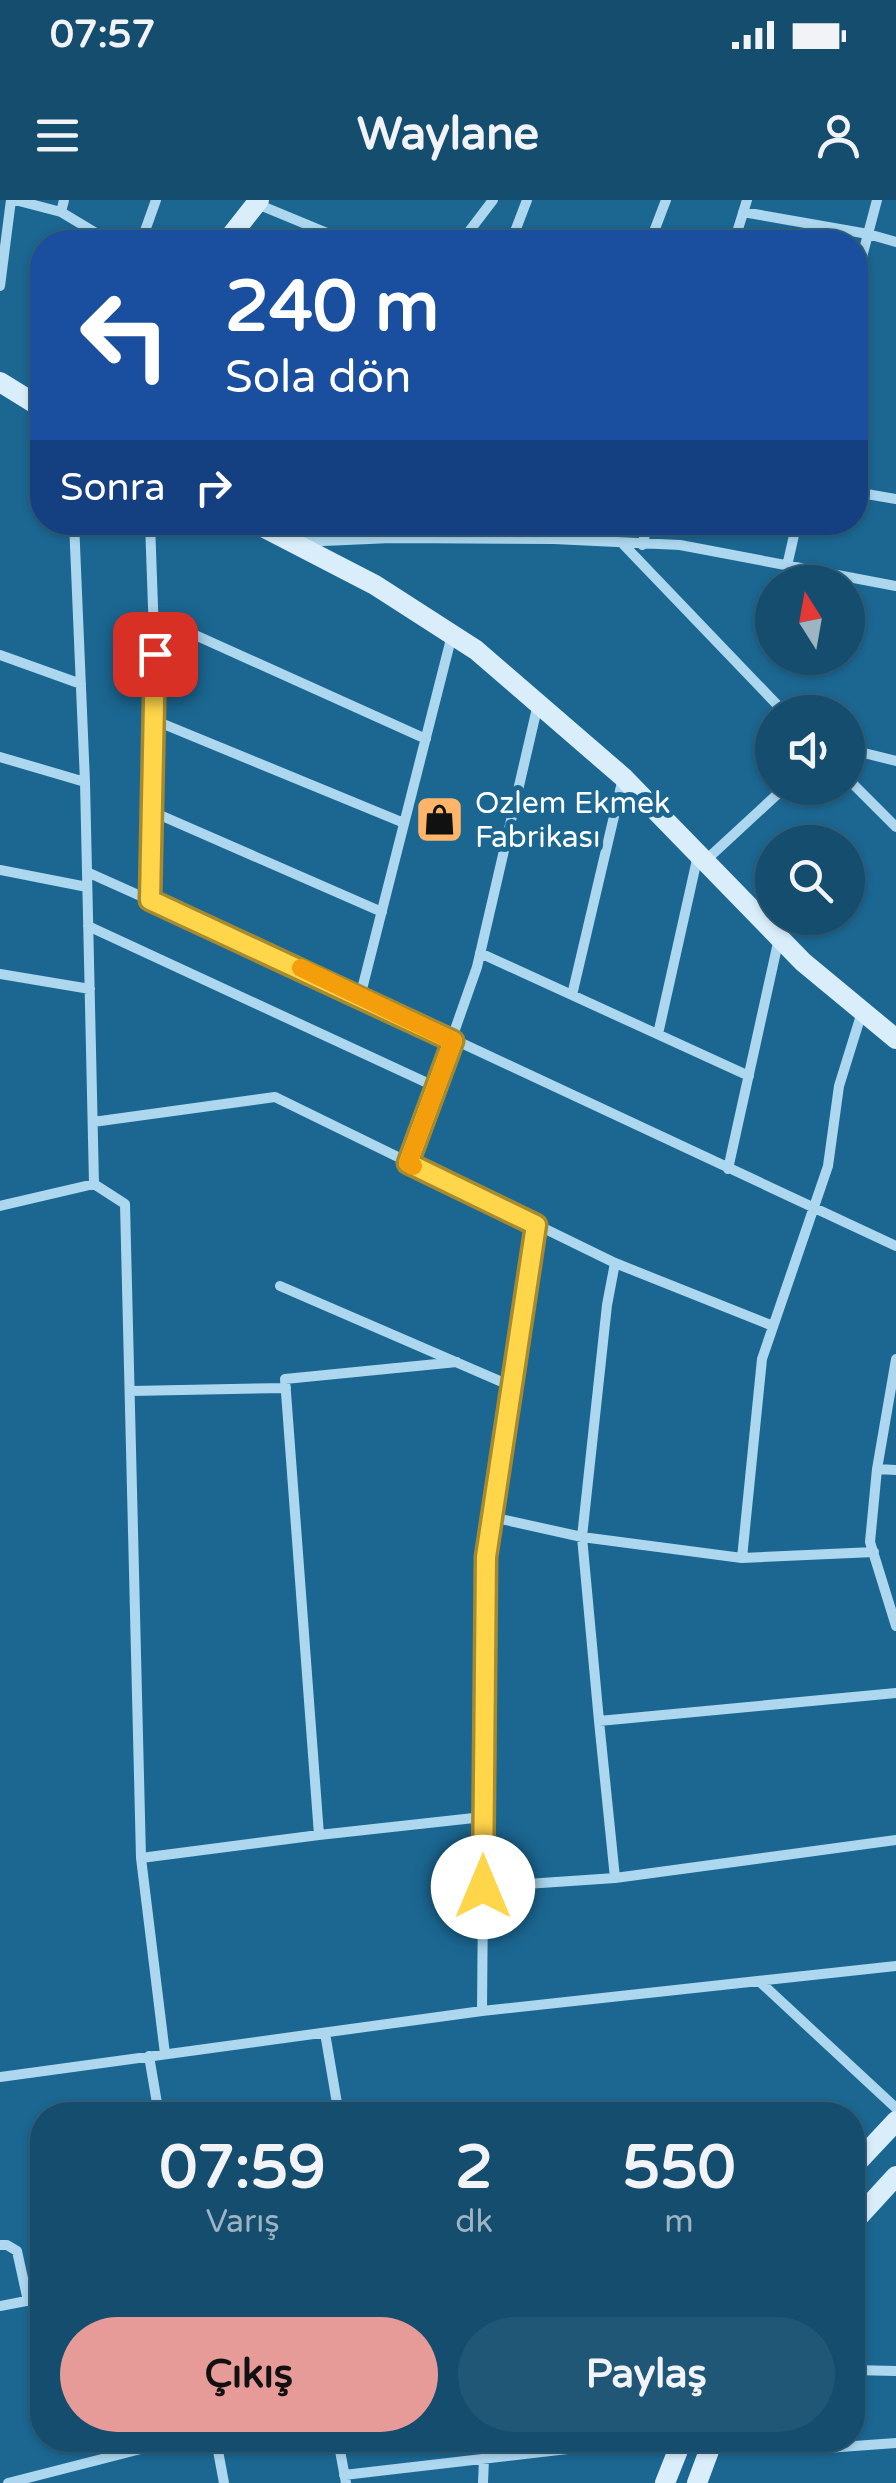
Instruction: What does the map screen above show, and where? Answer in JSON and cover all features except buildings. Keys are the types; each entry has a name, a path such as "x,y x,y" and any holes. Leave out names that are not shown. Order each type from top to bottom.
{"main road":[{"path":"235,230 257,202"},
{"path":"0,382 30,396"},
{"path":"278,535 375,585 476,650 623,777 803,962 896,1039"},
{"path":"865,2154 896,2121"},
{"path":"865,2210 896,2176"},
{"path":"665,2483 677,2452"},
{"path":"697,2483 709,2452"}],"street":[{"path":"0,286 13,200 62,206 90,230"},
{"path":"145,230 156,200"},
{"path":"470,230 493,200"},
{"path":"516,230 527,200"},
{"path":"655,230 666,200"},
{"path":"877,200 868,234 896,242"},
{"path":"257,202 321,230"},
{"path":"738,230 745,206 850,230"},
{"path":"868,495 896,500"},
{"path":"74,535 85,782 94,1184"},
{"path":"150,900 156,721 151,535"},
{"path":"554,539 555,535"},
{"path":"642,545 645,535"},
{"path":"787,565 794,535"},
{"path":"291,542 554,539 680,545 782,565"},
{"path":"622,543 768,695"},
{"path":"865,580 896,586"},
{"path":"154,616 426,738"},
{"path":"360,997 452,634"},
{"path":"0,654 80,684"},
{"path":"408,1163 480,953 538,703"},
{"path":"156,721 404,823"},
{"path":"865,753 896,761"},
{"path":"0,757 85,782"},
{"path":"572,995 623,777"},
{"path":"865,797 896,827"},
{"path":"658,1034 702,858 764,805"},
{"path":"153,812 382,912"},
{"path":"0,870 87,887"},
{"path":"87,872 896,1246"},
{"path":"88,926 436,1087"},
{"path":"728,1169 779,937"},
{"path":"480,953 749,1076"},
{"path":"0,974 90,988"},
{"path":"742,1558 762,1359 828,1166 839,1086 863,1011"},
{"path":"93,1122 275,1097 615,1263 773,1326"},
{"path":"0,1206 94,1184 126,1204 141,1858 165,2054"},
{"path":"482,2011 486,1557 536,1225"},
{"path":"615,1263 582,1537 615,1878"},
{"path":"280,1286 512,1386"},
{"path":"896,1360 876,1469 870,1542 896,1626"},
{"path":"320,1835 285,1379 456,1362"},
{"path":"131,1390 286,1388"},
{"path":"876,1469 896,1470"},
{"path":"492,1517 582,1537 742,1558 874,1552"},
{"path":"599,1722 896,1692"},
{"path":"141,1858 484,1817"},
{"path":"483,1887 615,1878 896,1840"},
{"path":"0,2077 482,2011 896,1966"},
{"path":"759,1981 896,2108"},
{"path":"324,2032 337,2102"},
{"path":"149,2056 157,2102"},
{"path":"0,2245 17,2251 28,2301 0,2306"},
{"path":"865,2370 896,2371"},
{"path":"865,2445 896,2443"},
{"path":"8,2483 129,2452"},
{"path":"218,2452 224,2483"},
{"path":"340,2452 345,2479 543,2452"},
{"path":"483,2483 484,2459"}],"slow traffic":[{"path":"301,968 453,1041 408,1163 413,1166"}],"place":[{"name":"Ozlem Ekmek Fabrikası","path":"440,820"}],"route":[{"path":"155,654 150,900 453,1041 408,1163 536,1225 486,1557 483,1887"}]}
